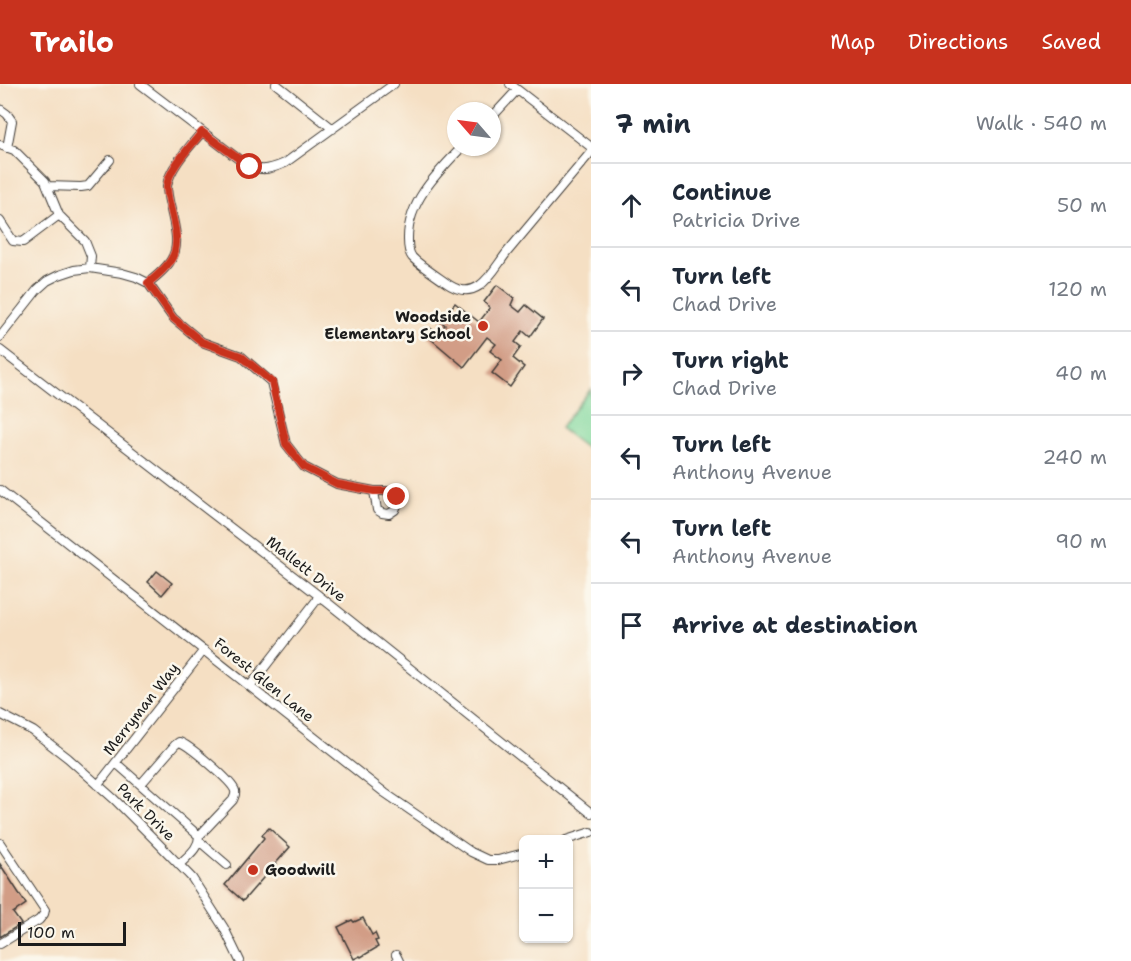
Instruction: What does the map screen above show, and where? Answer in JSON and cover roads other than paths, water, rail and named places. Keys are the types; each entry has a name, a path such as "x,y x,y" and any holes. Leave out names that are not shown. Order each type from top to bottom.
{"street":[{"path":"140,84 250,167 259,170 285,163 394,84"},
{"path":"276,84 333,129"},
{"path":"510,84 591,147"},
{"path":"501,107 517,90"},
{"path":"0,109 12,122 4,147 14,150 45,181 59,215 85,241 91,256 90,268"},
{"path":"148,283 164,271 175,253 176,230 167,186 185,153 202,132"},
{"path":"453,156 438,172 417,202 411,217 408,246 412,257 453,288 467,291 486,279 591,152"},
{"path":"47,186 88,186 110,160"},
{"path":"0,221 13,241 23,242 59,215"},
{"path":"0,338 37,290 47,281 59,275 90,268 122,273 148,283 173,318 202,342 241,356 272,382 286,444 304,467 337,484 374,491"},
{"name":"Mallett Drive","path":"0,350 318,595 591,813"},
{"name":"Forest Glen Lane","path":"0,490 385,793 471,852 488,860 519,854"},
{"path":"250,686 316,601 318,595"},
{"name":"Merryman Way","path":"99,785 204,650"},
{"name":"Park Drive","path":"0,714 33,731 68,758 99,785 192,878 240,961"},
{"path":"141,784 179,742 189,747 217,770 235,789 233,800 199,838 196,847 179,865"},
{"path":"116,763 227,865"},
{"path":"573,838 591,832"},
{"path":"0,843 45,910 39,920 0,944"}],"place":[{"name":"Woodside Elementary School","path":"483,326"},
{"name":"Goodwill","path":"253,870"}]}
